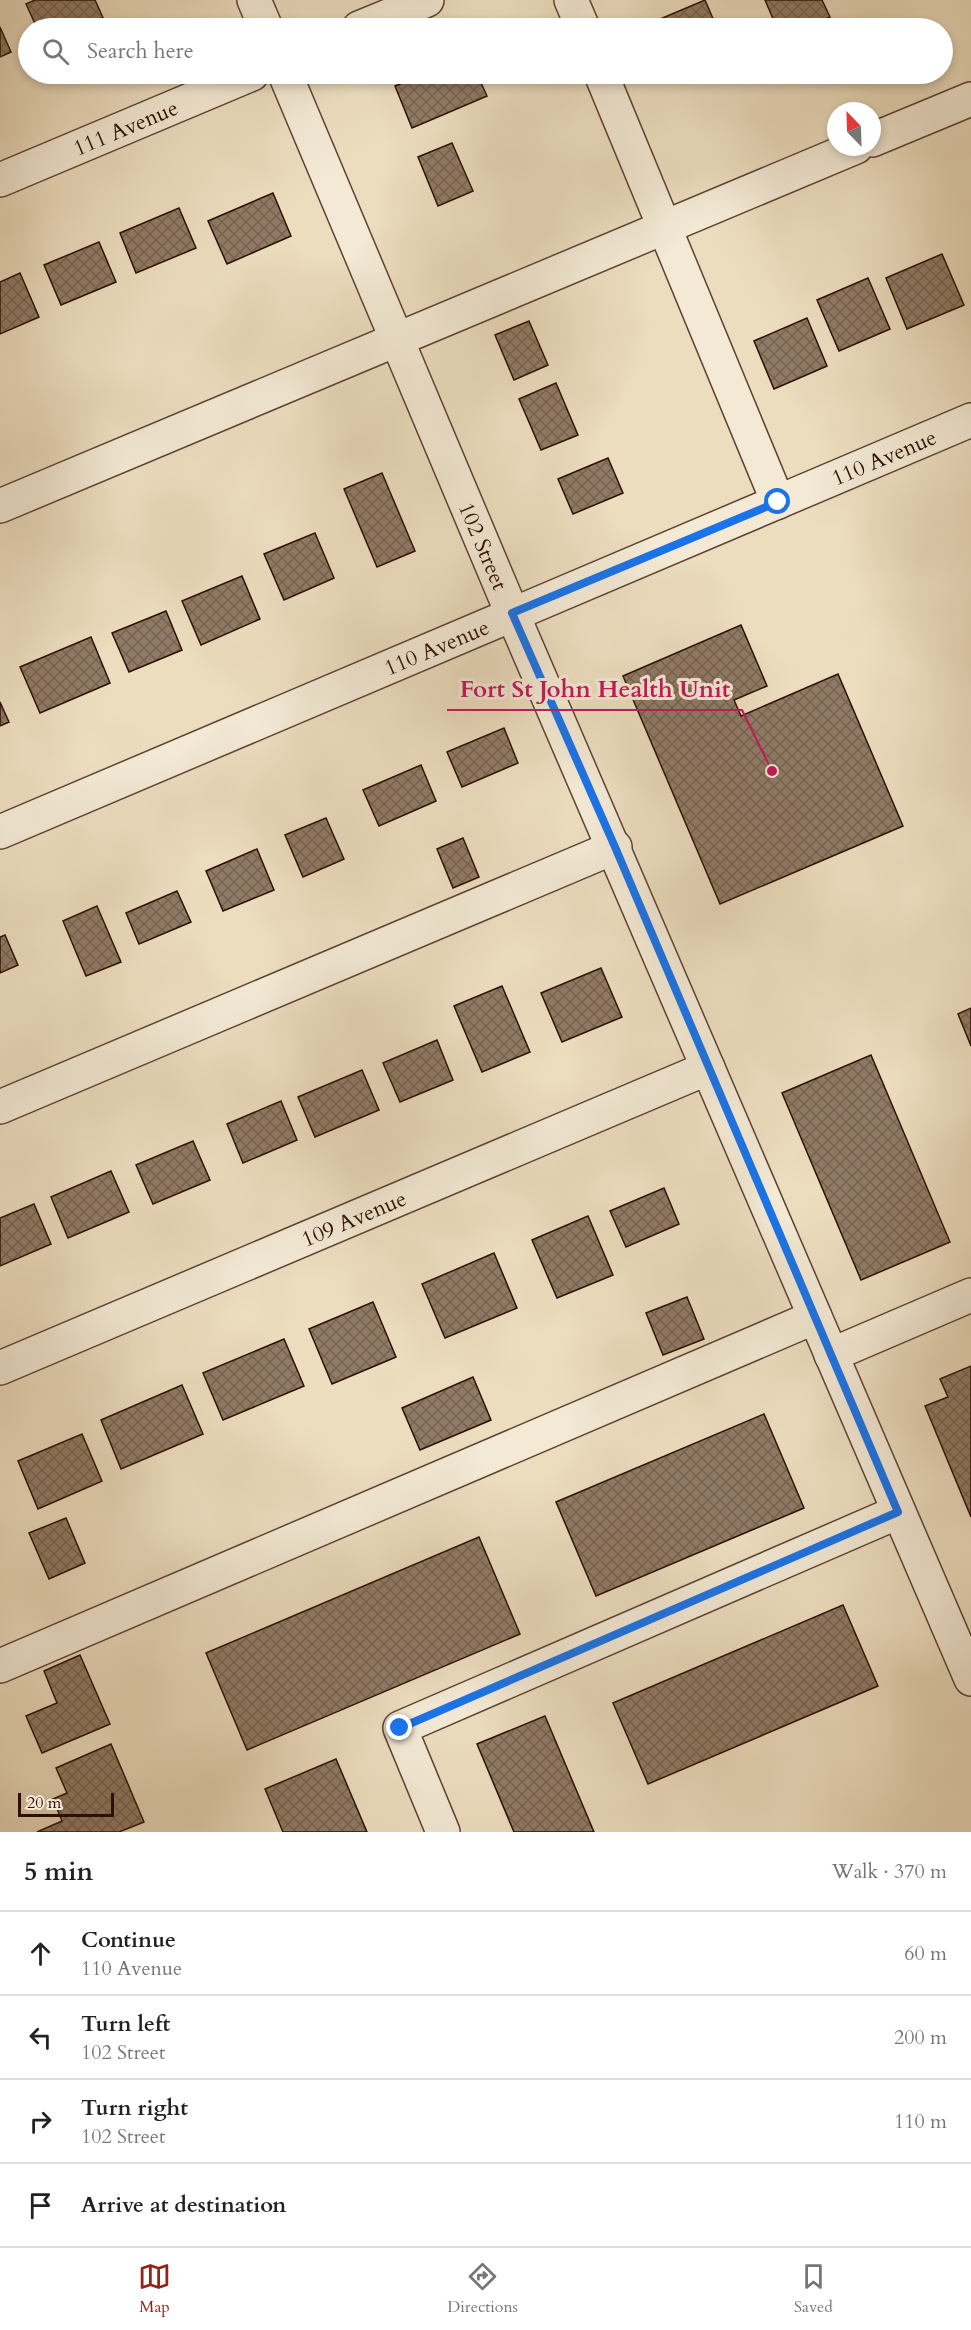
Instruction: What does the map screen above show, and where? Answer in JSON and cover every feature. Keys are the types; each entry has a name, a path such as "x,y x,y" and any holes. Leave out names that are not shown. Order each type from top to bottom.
{"street":[{"path":"254,0 262,18"},
{"path":"384,18 428,0"},
{"path":"571,0 579,18"},
{"name":"111 Avenue","path":"0,180 228,84"},
{"name":"102 Street","path":"289,84 512,613 615,847 971,1679"},
{"path":"605,84 778,502"},
{"path":"881,136 971,99"},
{"path":"0,506 835,156"},
{"name":"110 Avenue","path":"0,832 971,420"},
{"path":"0,1107 615,847"},
{"name":"109 Avenue","path":"0,1368 708,1068"},
{"path":"831,1355 971,1295"},
{"path":"0,1666 815,1317"},
{"path":"443,1832 400,1728 898,1512"}],"building":[{"path":"35,0 95,0 103,18 32,18 26,4"},
{"path":"705,0 713,18 663,18"},
{"path":"765,0 822,0 830,17 828,18 773,18"},
{"path":"0,27 11,52 0,57"},
{"path":"400,84 482,84 487,96 412,128 395,86"},
{"path":"452,143 473,191 438,206 418,157"},
{"path":"273,193 291,236 227,264 208,221"},
{"path":"179,208 196,248 136,273 120,233"},
{"path":"99,242 116,282 61,305 44,265"},
{"path":"942,254 964,305 907,329 886,278"},
{"path":"20,273 39,317 0,334 0,282"},
{"path":"868,278 890,329 839,351 817,300"},
{"path":"807,318 827,366 774,389 754,341"},
{"path":"529,321 548,365 514,380 495,335"},
{"path":"556,383 578,435 541,450 519,399"},
{"path":"608,458 623,493 573,514 558,479"},
{"path":"382,473 415,551 377,567 344,489"},
{"path":"315,533 334,578 284,600 264,554"},
{"path":"242,576 260,619 201,645 182,601"},
{"path":"166,611 182,650 129,672 112,633"},
{"path":"741,625 767,686 734,700 741,716 838,674 903,826 720,904 623,676"},
{"path":"91,637 110,683 40,713 20,667"},
{"path":"0,702 9,722 0,726"},
{"path":"504,728 518,763 462,787 447,752"},
{"path":"421,765 436,801 379,826 363,790"},
{"path":"326,818 344,859 303,877 285,835"},
{"path":"463,838 479,877 453,888 437,849"},
{"path":"257,849 274,890 223,911 206,871"},
{"path":"177,891 191,922 139,944 126,913"},
{"path":"97,906 121,962 86,976 63,921"},
{"path":"5,935 18,965 0,973 0,937"},
{"path":"601,968 622,1017 562,1042 541,993"},
{"path":"502,986 530,1052 482,1072 454,1006"},
{"path":"971,1008 971,1046 958,1014"},
{"path":"437,1040 453,1080 400,1102 383,1063"},
{"path":"871,1055 950,1242 861,1280 782,1093"},
{"path":"362,1070 379,1110 315,1137 298,1097"},
{"path":"281,1101 297,1140 243,1163 227,1124"},
{"path":"193,1141 210,1180 153,1204 136,1165"},
{"path":"111,1171 129,1212 68,1238 51,1197"},
{"path":"664,1188 679,1224 626,1247 610,1211"},
{"path":"34,1204 51,1244 0,1266 0,1218"},
{"path":"588,1216 613,1275 557,1298 532,1240"},
{"path":"494,1253 517,1308 445,1338 422,1284"},
{"path":"687,1297 704,1339 663,1355 646,1313"},
{"path":"373,1302 396,1357 332,1384 309,1329"},
{"path":"284,1339 304,1386 223,1420 203,1373"},
{"path":"971,1366 971,1517 925,1406 948,1397 940,1379"},
{"path":"473,1377 491,1420 420,1450 402,1408"},
{"path":"182,1385 203,1434 121,1469 101,1420"},
{"path":"764,1414 804,1508 596,1596 556,1502"},
{"path":"82,1434 102,1481 38,1509 18,1461"},
{"path":"66,1518 85,1563 49,1579 29,1533"},
{"path":"479,1537 520,1634 247,1750 206,1653"},
{"path":"843,1605 878,1686 648,1784 613,1703"},
{"path":"80,1655 110,1724 42,1753 26,1716 57,1703 44,1671"},
{"path":"545,1716 594,1832 514,1832 477,1744"},
{"path":"111,1744 144,1822 119,1832 37,1832 62,1821 53,1799 67,1793 56,1768"},
{"path":"336,1759 367,1832 283,1832 265,1789"}],"place":[{"name":"Fort St John Health Unit","path":"772,771"}],"route":[{"path":"400,1728 898,1512 615,847 512,613 778,502"}]}
